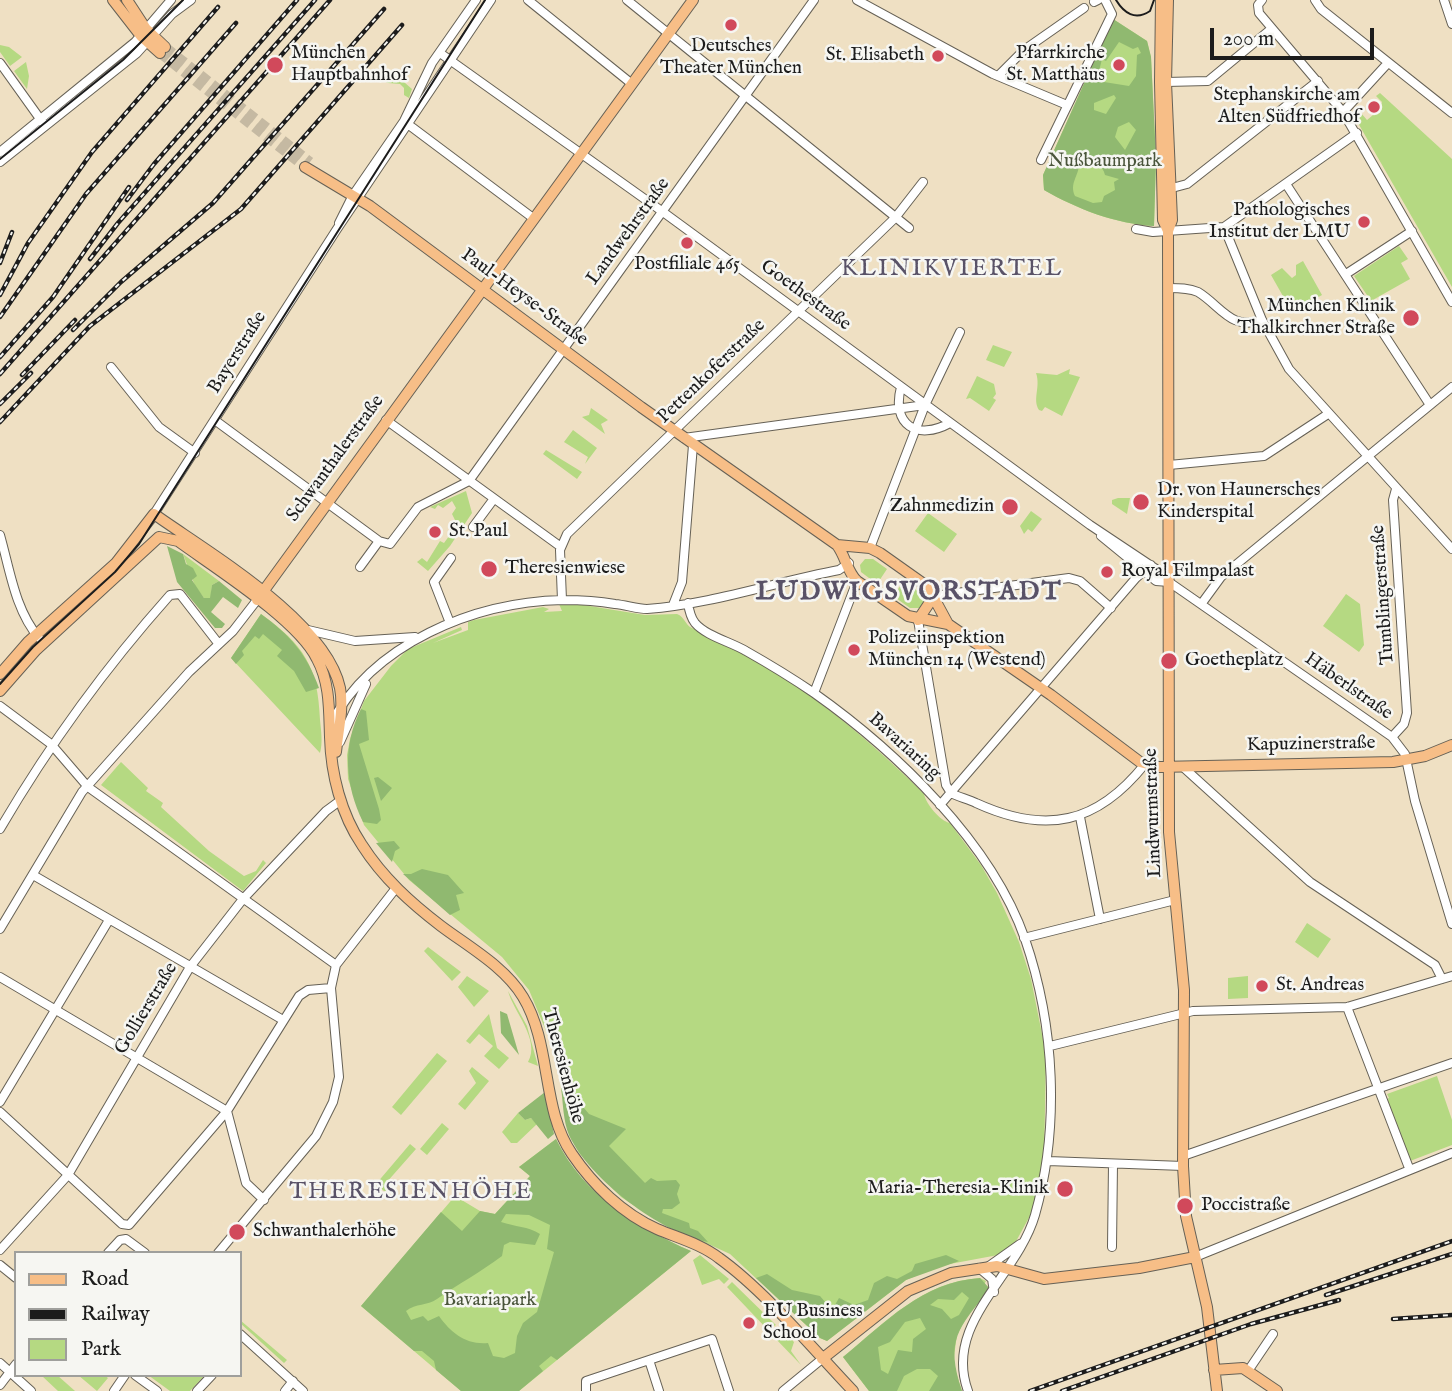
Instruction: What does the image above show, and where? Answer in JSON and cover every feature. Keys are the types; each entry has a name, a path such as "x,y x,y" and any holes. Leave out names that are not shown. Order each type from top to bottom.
{"main road":[{"path":"113,0 162,50"},
{"path":"127,0 147,36"},
{"name":"Schwanthalerstraße","path":"259,596 693,0"},
{"name":"Lindwurmstraße","path":"1168,2 1166,82 1172,188 1172,220 1168,231"},
{"name":"Lindwurmstraße","path":"1168,2 1160,82 1169,288 1169,832 1184,1013 1185,1207 1220,1369 1222,1391"},
{"name":"Paul-Heyse-Straße","path":"308,165 564,348 688,441 837,545"},
{"path":"156,515 259,596"},
{"name":"Bayerstraße","path":"0,674 36,634 121,557 156,515"},
{"path":"0,691 44,643 157,538 173,539 308,630"},
{"path":"837,545 868,548 928,587 948,625"},
{"path":"837,545 849,563 855,579 908,617 948,625 1041,688 1145,764"},
{"path":"849,563 855,553 868,548"},
{"name":"Theresienhöhe","path":"259,596 297,633 318,660 328,697 335,777 341,800 361,844 396,888 511,981 524,998 544,1056 561,1133 573,1155 598,1184 644,1222 719,1258 853,1391"},
{"path":"918,620 934,596"},
{"name":"Theresienhöhe","path":"308,630 335,672 341,708 335,777"},
{"name":"Kapuzinerstraße","path":"1145,764 1183,767 1407,760 1452,745"},
{"path":"822,1359 908,1291 939,1276 984,1267 1009,1269 1032,1278 1054,1278 1195,1257"},
{"path":"1220,1369 1248,1371 1277,1391"},
{"name":"Lindwurmstraße","path":"1217,1391 1220,1369"}],"street":[{"path":"0,152 147,36 158,15 171,0"},
{"path":"0,162 46,127 191,0"},
{"name":"Bayerstraße","path":"156,515 404,121 430,68 476,0"},
{"name":"Bayerstraße","path":"356,197 409,125 491,0"},
{"path":"528,0 632,84"},
{"path":"627,0 909,228"},
{"name":"Landwehrstraße","path":"469,481 814,0"},
{"path":"856,0 999,75 1067,105"},
{"path":"1041,160 1112,12 1105,0"},
{"path":"1262,0 1258,12 1318,81 1357,133 1452,303"},
{"path":"1315,0 1321,9 1387,64 1452,113"},
{"path":"1444,0 1452,24"},
{"path":"999,75 1016,57 1084,8"},
{"path":"139,18 158,15"},
{"path":"1166,82 1208,81 1271,29"},
{"name":"Goethestraße","path":"440,53 582,153 1090,525 1151,565"},
{"path":"0,63 46,127"},
{"path":"1343,112 1387,64"},
{"path":"1172,188 1187,184 1318,81"},
{"path":"409,125 533,218"},
{"path":"1136,229 1168,231 1224,227 1357,133"},
{"name":"Pettenkoferstraße","path":"561,547 573,528 895,218 923,182"},
{"path":"1286,184 1346,274 1394,354 1430,405"},
{"path":"1224,227 1262,320 1289,369 1452,549"},
{"path":"1346,274 1412,231"},
{"path":"1169,288 1195,290 1234,321 1246,324 1262,320"},
{"path":"868,548 925,405 960,332"},
{"path":"111,367 159,427 195,453"},
{"path":"901,387 899,409 905,422 915,430 932,430 950,423"},
{"path":"1202,603 1215,584 1452,387"},
{"path":"673,605 682,582 688,441 925,405"},
{"path":"1169,465 1265,456 1328,414"},
{"path":"386,420 561,547 562,600"},
{"path":"216,421 382,543"},
{"path":"360,567 382,543 392,542 418,506 469,481"},
{"name":"Tumblingerstraße","path":"1392,737 1404,724 1407,713 1393,500 1396,489"},
{"path":"473,527 494,500"},
{"path":"1090,525 1157,582 1169,582"},
{"path":"0,535 19,603 44,643"},
{"path":"450,623 434,580 451,558"},
{"path":"330,725 341,708 376,670 401,648 450,623 512,606 562,600 594,601 643,609 688,603 839,570 849,563"},
{"path":"940,805 1143,571 1151,565 1169,582"},
{"path":"814,693 855,579 839,570"},
{"path":"934,596 1069,578 1076,579 1111,608"},
{"name":"Häberlstraße","path":"1169,582 1392,737 1403,748 1407,760"},
{"path":"0,829 51,744 135,635 174,592 180,594 218,643"},
{"name":"Schwanthalerstraße","path":"0,929 88,787 189,672 233,631 259,596"},
{"name":"Bavariaring","path":"688,603 698,625 814,693 877,743 940,805 989,868 1024,938 1050,1046 1048,1161 1034,1219 1009,1269 965,1337 961,1366 968,1391"},
{"path":"918,620 946,785 951,793 1023,820 1039,822 1080,817 1113,798 1145,764"},
{"path":"308,630 343,640 365,642 421,636"},
{"path":"335,760 353,708 376,670"},
{"path":"328,697 341,708 353,708"},
{"path":"0,706 51,744 88,787 336,965"},
{"path":"1407,760 1415,801 1452,924"},
{"path":"1205,786 1205,774 1214,764"},
{"path":"1183,767 1310,882 1433,963 1442,979"},
{"name":"Gollierstraße","path":"0,1250 68,1175 190,967 243,899 326,811 341,800"},
{"path":"1080,817 1100,919"},
{"path":"33,875 283,1020"},
{"path":"220,1251 316,1136 333,1102 339,1059 331,988 336,965 396,888"},
{"path":"1024,938 1175,900"},
{"path":"0,1102 109,920"},
{"path":"1050,1046 1184,1013 1347,1007 1452,976"},
{"path":"0,977 227,1111 246,1183 264,1200"},
{"path":"0,1112 122,1224 131,1223 227,1111 303,992 331,988"},
{"path":"1347,1007 1409,1168"},
{"path":"1048,1161 1113,1164 1183,1161 1452,1063"},
{"path":"1195,1257 1409,1168 1452,1153"},
{"path":"1112,1247 1113,1164"},
{"path":"110,1251 123,1239 132,1241 143,1251"},
{"path":"994,1292 992,1279 984,1267 1023,1242"},
{"path":"0,1265 14,1276"},
{"path":"1248,1371 1273,1334"},
{"path":"243,1337 303,1391"},
{"path":"585,1387 649,1360 712,1339 729,1391"},
{"path":"783,1391 822,1359"},
{"path":"649,1360 659,1391"},
{"path":"0,1363 14,1376"},
{"path":"0,1385 14,1367"},
{"path":"16,1377 31,1391"},
{"path":"138,1377 157,1391"},
{"path":"197,1391 210,1377"},
{"path":"285,1391 293,1381"}],"green space":[{"name":"Nußbaumpark","path":"1113,19 1147,41 1151,57 1156,159 1154,226 1097,214 1044,190 1043,175"},
{"name":"Nußbaumpark","path":"1113,19 1147,41 1151,57 1156,159 1154,226 1111,219 1070,203 1044,190 1043,175","holes":["1119,42 1133,49 1138,47 1141,53 1137,55 1136,76 1129,86 1104,82 1099,71 1102,59 1106,61","1114,95 1116,98 1106,114 1094,110 1094,103","1129,122 1136,130 1125,150 1115,137 1118,127","1084,160 1094,162 1102,168 1105,175 1119,179 1114,182 1115,190 1104,196 1102,202 1093,203 1075,196 1073,187 1079,164"]},
{"path":"0,45 9,47 22,57 10,66 0,52"},
{"path":"26,62 29,76 27,89 14,71"},
{"path":"390,70 412,89 409,98 404,95 404,88 400,84 382,80"},
{"path":"1380,93 1452,159 1452,287 1354,116 1361,113 1367,120 1379,110 1382,102 1376,96"},
{"path":"1399,246 1408,259 1401,263 1410,279 1371,301 1354,276"},
{"path":"1303,261 1322,295 1292,312 1271,275 1282,268 1292,278 1296,275 1296,265"},
{"path":"993,345 1012,352 1004,367 986,360"},
{"path":"1070,369 1069,374 1080,377 1062,416 1045,407 1042,411 1039,410 1036,402 1036,373 1057,375"},
{"path":"977,376 994,384 996,394 993,398 996,400 989,411 970,398 966,399"},
{"path":"591,408 608,420 601,424 605,434 582,417 589,415"},
{"path":"573,430 597,448 585,464 588,457 564,442"},
{"path":"546,450 582,472 577,479 543,454"},
{"path":"466,491 472,513 450,546 428,571 417,562 422,558 427,562 440,541 444,543 455,528 451,525 455,520 452,514 456,508 452,501 443,508 438,505 435,509 430,507"},
{"path":"1130,498 1127,514 1112,504 1112,500"},
{"path":"1031,511 1042,519 1032,532 1028,529 1024,534 1020,526"},
{"path":"928,513 957,534 944,552 915,531"},
{"path":"167,546 183,554 186,564 193,568 197,576 192,580 204,598 210,598 212,585 219,581 242,600 238,608 223,597 211,612 225,624 222,628 215,628 177,582"},
{"path":"183,554 219,581 212,585 211,598 204,598 195,586"},
{"path":"865,559 873,559 887,569 877,584 861,572 860,565"},
{"path":"904,581 922,594 924,602 919,608 910,608 893,596"},
{"path":"1346,594 1360,604 1364,645 1359,652 1323,626"},
{"name":"Theresienwiese","path":"571,603 645,615 677,614 690,627 756,660 816,700 898,769 924,794 938,816 950,823 981,865 1019,942 1031,979 1046,1054 1044,1162 1031,1214 1014,1245 998,1255 939,1266 906,1280 827,1341 820,1338 730,1254 658,1221 621,1197 579,1153 568,1132 556,1055 529,990 502,957 409,880 364,825 348,779 347,755 350,739 364,701 408,649 461,627 462,630 433,643 468,630 468,622 474,620 543,607 549,609 544,612 562,611 559,604"},
{"path":"261,614 298,647 312,671 319,701 322,736 320,753 231,658"},
{"path":"261,614 296,646 309,665 319,688 306,692 294,671 277,656 282,650 263,634 259,639 255,636 242,651 244,655 236,664 231,658"},
{"path":"361,709 366,711 369,740 359,744 379,809 381,820 377,824 363,822 349,780 351,737"},
{"path":"121,762 148,788 146,791 163,803 161,807 209,851 244,876 256,871 263,860 266,863 243,891 101,785"},
{"path":"378,777 392,788 381,801 374,778"},
{"path":"394,841 400,848 395,851 392,862 376,843"},
{"path":"422,869 448,875 464,893 456,895 460,910 450,915 403,874"},
{"path":"1307,923 1331,939 1318,958 1295,942"},
{"path":"428,947 461,972 452,981 424,951"},
{"path":"467,976 489,991 474,1007 458,987"},
{"path":"1248,976 1248,998 1228,999 1228,978"},
{"path":"508,991 527,1026 538,1066 528,1062 531,1053 529,1035"},
{"path":"500,1011 507,1014 519,1055 501,1033"},
{"path":"489,1014 497,1048 509,1058 499,1069 484,1056 493,1046 479,1034 470,1044 466,1041"},
{"path":"437,1053 447,1061 401,1115 392,1107"},
{"path":"472,1067 489,1081 465,1110 458,1104 476,1083 469,1071"},
{"path":"1437,1076 1452,1120 1452,1145 1410,1161 1385,1100 1389,1098 1387,1094"},
{"path":"561,1087 567,1088 589,1114 626,1129 609,1146 645,1183 651,1178 657,1181 676,1180 680,1185 677,1194 680,1203 672,1209 663,1209 662,1213 689,1223 690,1228 698,1231 708,1242 669,1228 628,1202 609,1186 579,1152 569,1135 564,1118"},
{"path":"545,1092 554,1134 548,1139 531,1118 525,1120 518,1113"},
{"path":"518,1113 525,1120 531,1118 537,1124 517,1143 511,1143 502,1132"},
{"path":"442,1123 449,1129 427,1155 420,1149"},
{"name":"Bavariapark","path":"556,1139 567,1159 596,1193 631,1220 691,1251 519,1391 461,1391 361,1306 455,1196 480,1211 495,1214 530,1176 519,1167"},
{"name":"Bavariapark","path":"556,1139 567,1159 596,1193 631,1220 691,1251 557,1360 551,1356 539,1366 543,1371 519,1391 461,1391 436,1370 434,1361 422,1351 414,1351 361,1306 441,1212 462,1231 480,1211 495,1214 530,1176 519,1167","holes":["506,1214 529,1215 550,1225 547,1249 554,1252 537,1312 523,1323 517,1336 515,1353 504,1358 493,1356 488,1343 473,1342 460,1337 439,1316 428,1321 423,1316 411,1320 406,1311 433,1301 486,1267 502,1256 504,1245 510,1242 535,1245 540,1234 531,1229 501,1222"]},
{"path":"410,1144 416,1149 386,1183 395,1191 384,1191 376,1184"},
{"path":"700,1255 729,1279 724,1284 719,1279 702,1285 693,1260"},
{"path":"946,1255 959,1261 906,1280 827,1341 820,1338 756,1278 767,1274 792,1290 820,1296 832,1310 839,1298 854,1305 868,1300 874,1283 887,1276 897,1279 912,1271 915,1264"},
{"path":"980,1278 986,1281 957,1335 953,1363 962,1391 869,1391 843,1357 890,1318 923,1296 959,1281"},
{"path":"980,1278 990,1289 970,1314 958,1336 955,1359 962,1391 929,1391 938,1376 930,1369 917,1369 904,1376 897,1391 869,1391 843,1357 906,1306 940,1287","holes":["962,1292 969,1298 959,1315 951,1319 942,1309 930,1305 938,1299 954,1300","920,1318 926,1329 913,1339 912,1352 898,1350 888,1374 881,1370 878,1347 890,1342 905,1322"]},
{"path":"732,1282 776,1325 767,1329 727,1287"},
{"path":"242,1322 287,1360 284,1363 242,1325"},
{"path":"785,1333 794,1342 791,1351 801,1365 774,1337"},
{"path":"43,1377 59,1377 75,1391 58,1391"},
{"path":"80,1377 108,1378 97,1391"},
{"path":"151,1377 203,1377 190,1391 170,1391"}],"tunnel":[{"path":"165,47 310,162"},
{"path":"160,53 305,167"}],"tram line":[{"path":"0,159 123,60 183,0"},
{"path":"0,684 33,647 115,572 139,544 485,0"},
{"path":"1116,0 1126,12 1135,15 1150,11 1154,0"}],"railway":[{"path":"127,200 154,164 297,0"},
{"path":"90,259 118,223 315,0"},
{"path":"0,374 330,0"},
{"path":"0,295 28,243 92,152 218,7"},
{"path":"73,330 121,282 213,203 384,9"},
{"path":"0,317 86,194 236,23"},
{"path":"0,422 90,326 241,209 402,25"},
{"path":"0,357 53,297 129,187"},
{"path":"0,263 12,232"},
{"path":"22,375 75,320"},
{"path":"0,404 31,373"},
{"path":"1030,1391 1452,1241"},
{"path":"1326,1295 1452,1254"},
{"path":"1062,1391 1251,1324 1339,1300"},
{"path":"1393,1319 1452,1315"}],"place":[{"name":"Deutsches Theater München","path":"731,25"},
{"name":"St. Elisabeth","path":"938,56"},
{"name":"München Hauptbahnhof","path":"275,65"},
{"name":"Pfarrkirche St. Matthäus","path":"1119,65"},
{"name":"Stephanskirche am Alten Südfriedhof","path":"1374,107"},
{"name":"Pathologisches Institut der LMU","path":"1364,222"},
{"name":"Postfiliale 465","path":"687,243"},
{"name":"München Klinik Thalkirchner Straße","path":"1411,318"},
{"name":"Dr. von Haunersches Kinderspital","path":"1141,502"},
{"name":"Zahnmedizin","path":"1010,507"},
{"name":"St. Paul","path":"435,532"},
{"name":"Theresienwiese","path":"489,569"},
{"name":"Royal Filmpalast","path":"1107,572"},
{"name":"Polizeiinspektion München 14 (Westend)","path":"854,650"},
{"name":"Goetheplatz","path":"1169,661"},
{"name":"St. Andreas","path":"1262,986"},
{"name":"Maria-Theresia-Klinik","path":"1065,1189"},
{"name":"Poccistraße","path":"1185,1206"},
{"name":"Schwanthalerhöhe","path":"237,1232"},
{"name":"EU Business School","path":"749,1323"}],"district":[{"name":"KLINIKVIERTEL","path":"952,270"},
{"name":"LUDWIGSVORSTADT","path":"909,594"},
{"name":"THERESIENHÖHE","path":"411,1193"}]}
